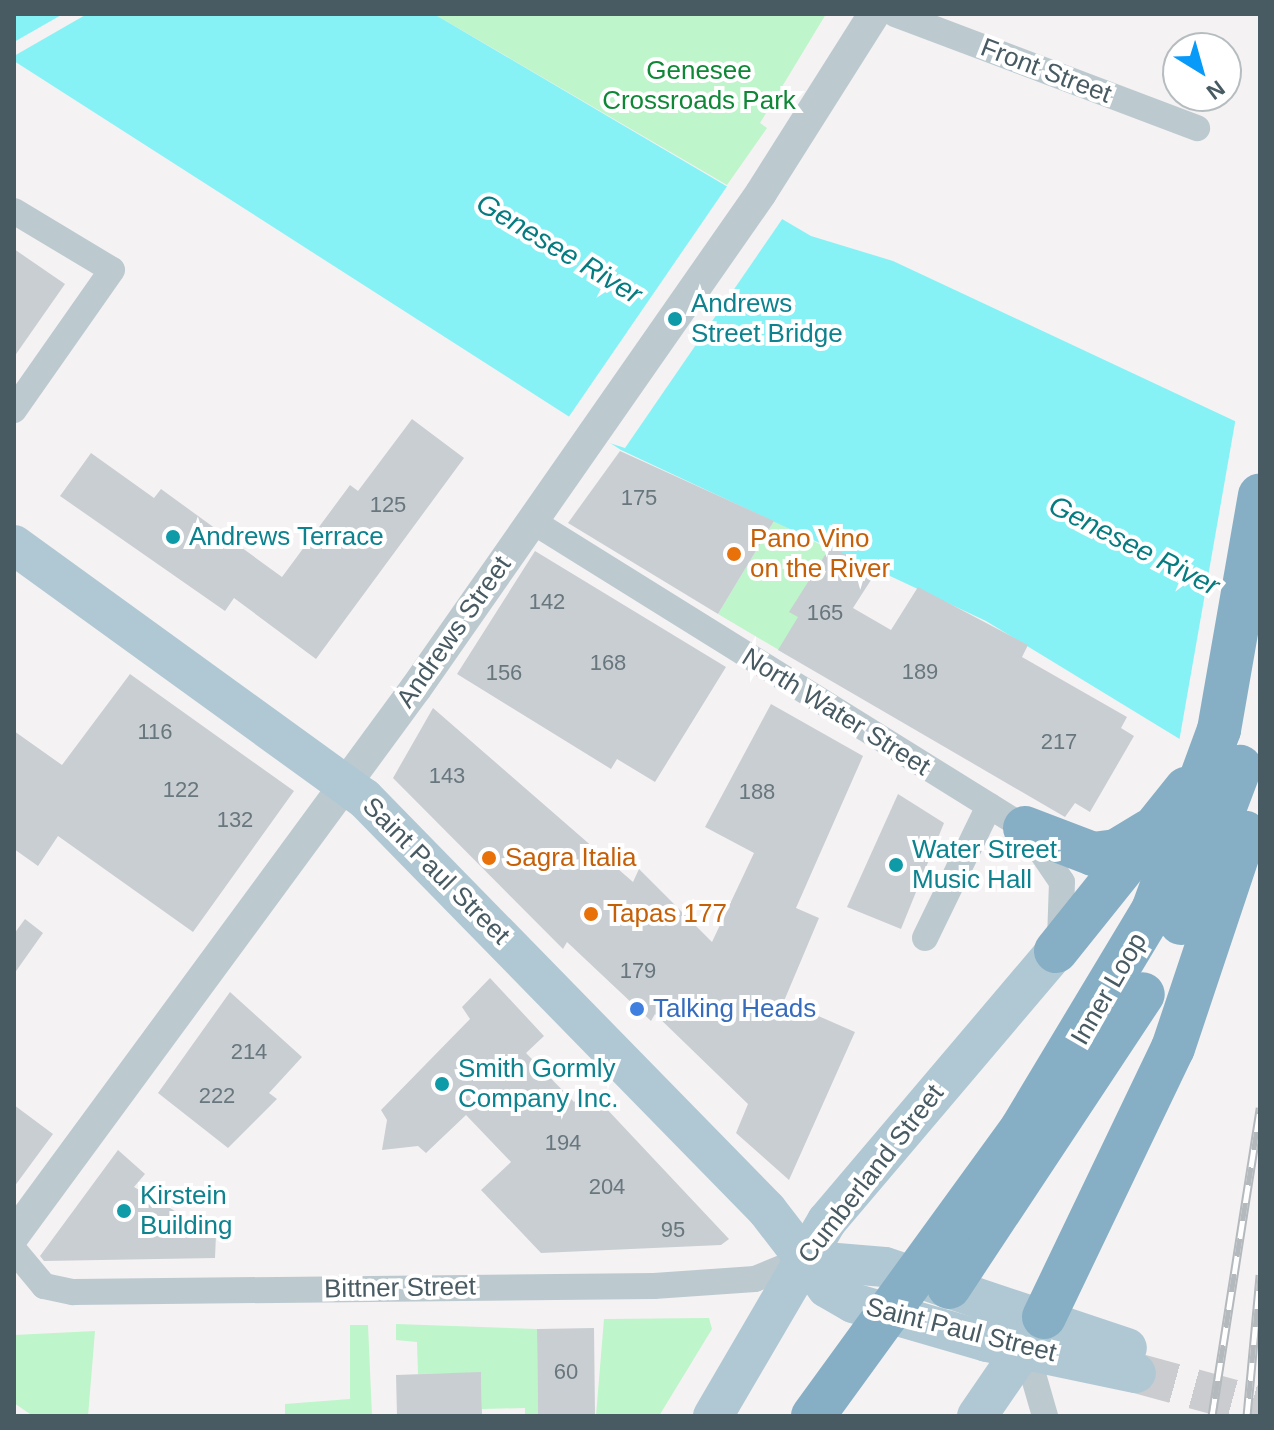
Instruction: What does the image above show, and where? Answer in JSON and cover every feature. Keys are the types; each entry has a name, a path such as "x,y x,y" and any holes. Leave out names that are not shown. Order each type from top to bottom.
{"highway":[{"name":"Inner Loop","path":"852,1416 1119,1035 1182,921 1232,774 1245,681 1260,496"},
{"name":"Inner Loop","path":"813,1416 895,1311 1091,1021 1232,774"},
{"path":"1007,817 1104,854 1128,847 1171,810 1232,774"},
{"path":"1035,1333 1197,990 1232,774"},
{"path":"1056,951 1171,810"}],"main road":[{"name":"Saint Paul Street","path":"18,556 346,783 767,1210 801,1260 853,1303 973,1337 1035,1333 1138,1362"},
{"name":"Cumberland Street","path":"713,1416 801,1260 870,1167 1056,951"},
{"name":"Saint Paul Street","path":"801,1260 885,1267 995,1299 1035,1333"},
{"path":"977,1416 1035,1333"}],"street":[{"name":"Andrews Street","path":"14,1235 346,783 532,521 761,193 874,14"},
{"name":"Front Street","path":"895,14 1197,128"},
{"path":"14,211 112,270 14,410"},
{"name":"North Water Street","path":"532,521 1007,817 1062,882 1056,951"},
{"path":"925,938 1007,817"},
{"name":"Bittner Street","path":"14,1250 29,1275 51,1289 148,1291 654,1286 755,1279 801,1260"},
{"path":"1035,1333 1045,1416"}],"green space":[{"name":"Genesee Crossroads Park","path":"434,14 826,14 760,123 767,128 727,185"},
{"path":"774,521 829,549 795,603 804,608 779,650 718,614"},
{"path":"709,1318 712,1329 659,1416 596,1416 604,1319"},
{"path":"396,1324 537,1329 538,1416 525,1416 525,1408 482,1409 481,1373 418,1374 417,1342 396,1340"},
{"path":"350,1325 368,1325 372,1416 285,1416 285,1404 350,1399"},
{"path":"95,1331 88,1416 33,1416 14,1403 14,1335"}],"water":[{"name":"Genesee River","path":"14,14 434,14 811,236 893,261 1239,423 1260,788 986,621 621,450 14,61"}],"pier":[{"path":"63,14 87,14 14,56 14,42"},
{"name":"Andrews Street Bridge","path":"730,182 785,215 625,448 600,440 568,418"},
{"path":"1260,402 1260,792 1179,742 1236,417"}],"building":[{"path":"14,249 65,284 14,357"},
{"name":"Andrews Terrace","path":"412,419 464,458 316,659 234,598 225,611 60,496 91,453 154,498 161,489 282,577 350,485 358,491"},
{"path":"620,451 774,521 718,614 568,523"},
{"path":"830,547 878,569 853,608 891,630 918,587 1028,645 1022,657 1127,717 1121,728 1134,736 1090,812 1075,803 1065,817 778,650 798,617 789,612"},
{"path":"535,551 726,667 655,782 617,759 611,769 457,674"},
{"path":"130,674 294,791 193,932 58,836 38,866 14,849 14,731 62,765"},
{"path":"771,704 863,756 796,908 819,918 784,1001 855,1032 789,1180 736,1133 748,1104 655,1014 651,1021 567,942 563,949 393,778 433,708 633,882 639,869 712,942 754,853 705,827"},
{"name":"Water Street Music Hall","path":"898,794 944,823 901,929 847,907"},
{"path":"25,919 43,933 14,974 14,934"},
{"path":"490,978 544,1036 526,1053 574,1102 588,1089 729,1239 721,1245 541,1253 481,1190 511,1162 466,1115 426,1153 418,1146 382,1150 387,1120 381,1110 470,1019 462,1007"},
{"path":"230,992 302,1057 269,1093 277,1099 228,1148 158,1093"},
{"path":"14,1105 53,1134 14,1187"},
{"name":"Kirstein Building","path":"118,1150 145,1174 134,1187 216,1235 215,1258 44,1261 40,1256"},
{"path":"594,1328 595,1416 538,1416 537,1329"},
{"path":"481,1372 482,1416 397,1416 396,1375"}],"tunnel":[{"path":"1136,1373 1260,1407"}],"railway":[{"path":"1212,1416 1260,1108"},
{"path":"1247,1416 1260,1275"}],"place":[{"name":"Andrews Street Bridge","path":"675,319"},
{"name":"Andrews Terrace","path":"173,537"},
{"name":"Pano Vino on the River","path":"734,554"},
{"name":"Sagra Italia","path":"489,858"},
{"name":"Water Street Music Hall","path":"896,865"},
{"name":"Tapas 177","path":"591,914"},
{"name":"Talking Heads","path":"637,1009"},
{"name":"Smith Gormly Company Inc.","path":"442,1084"},
{"name":"Kirstein Building","path":"124,1211"}]}
